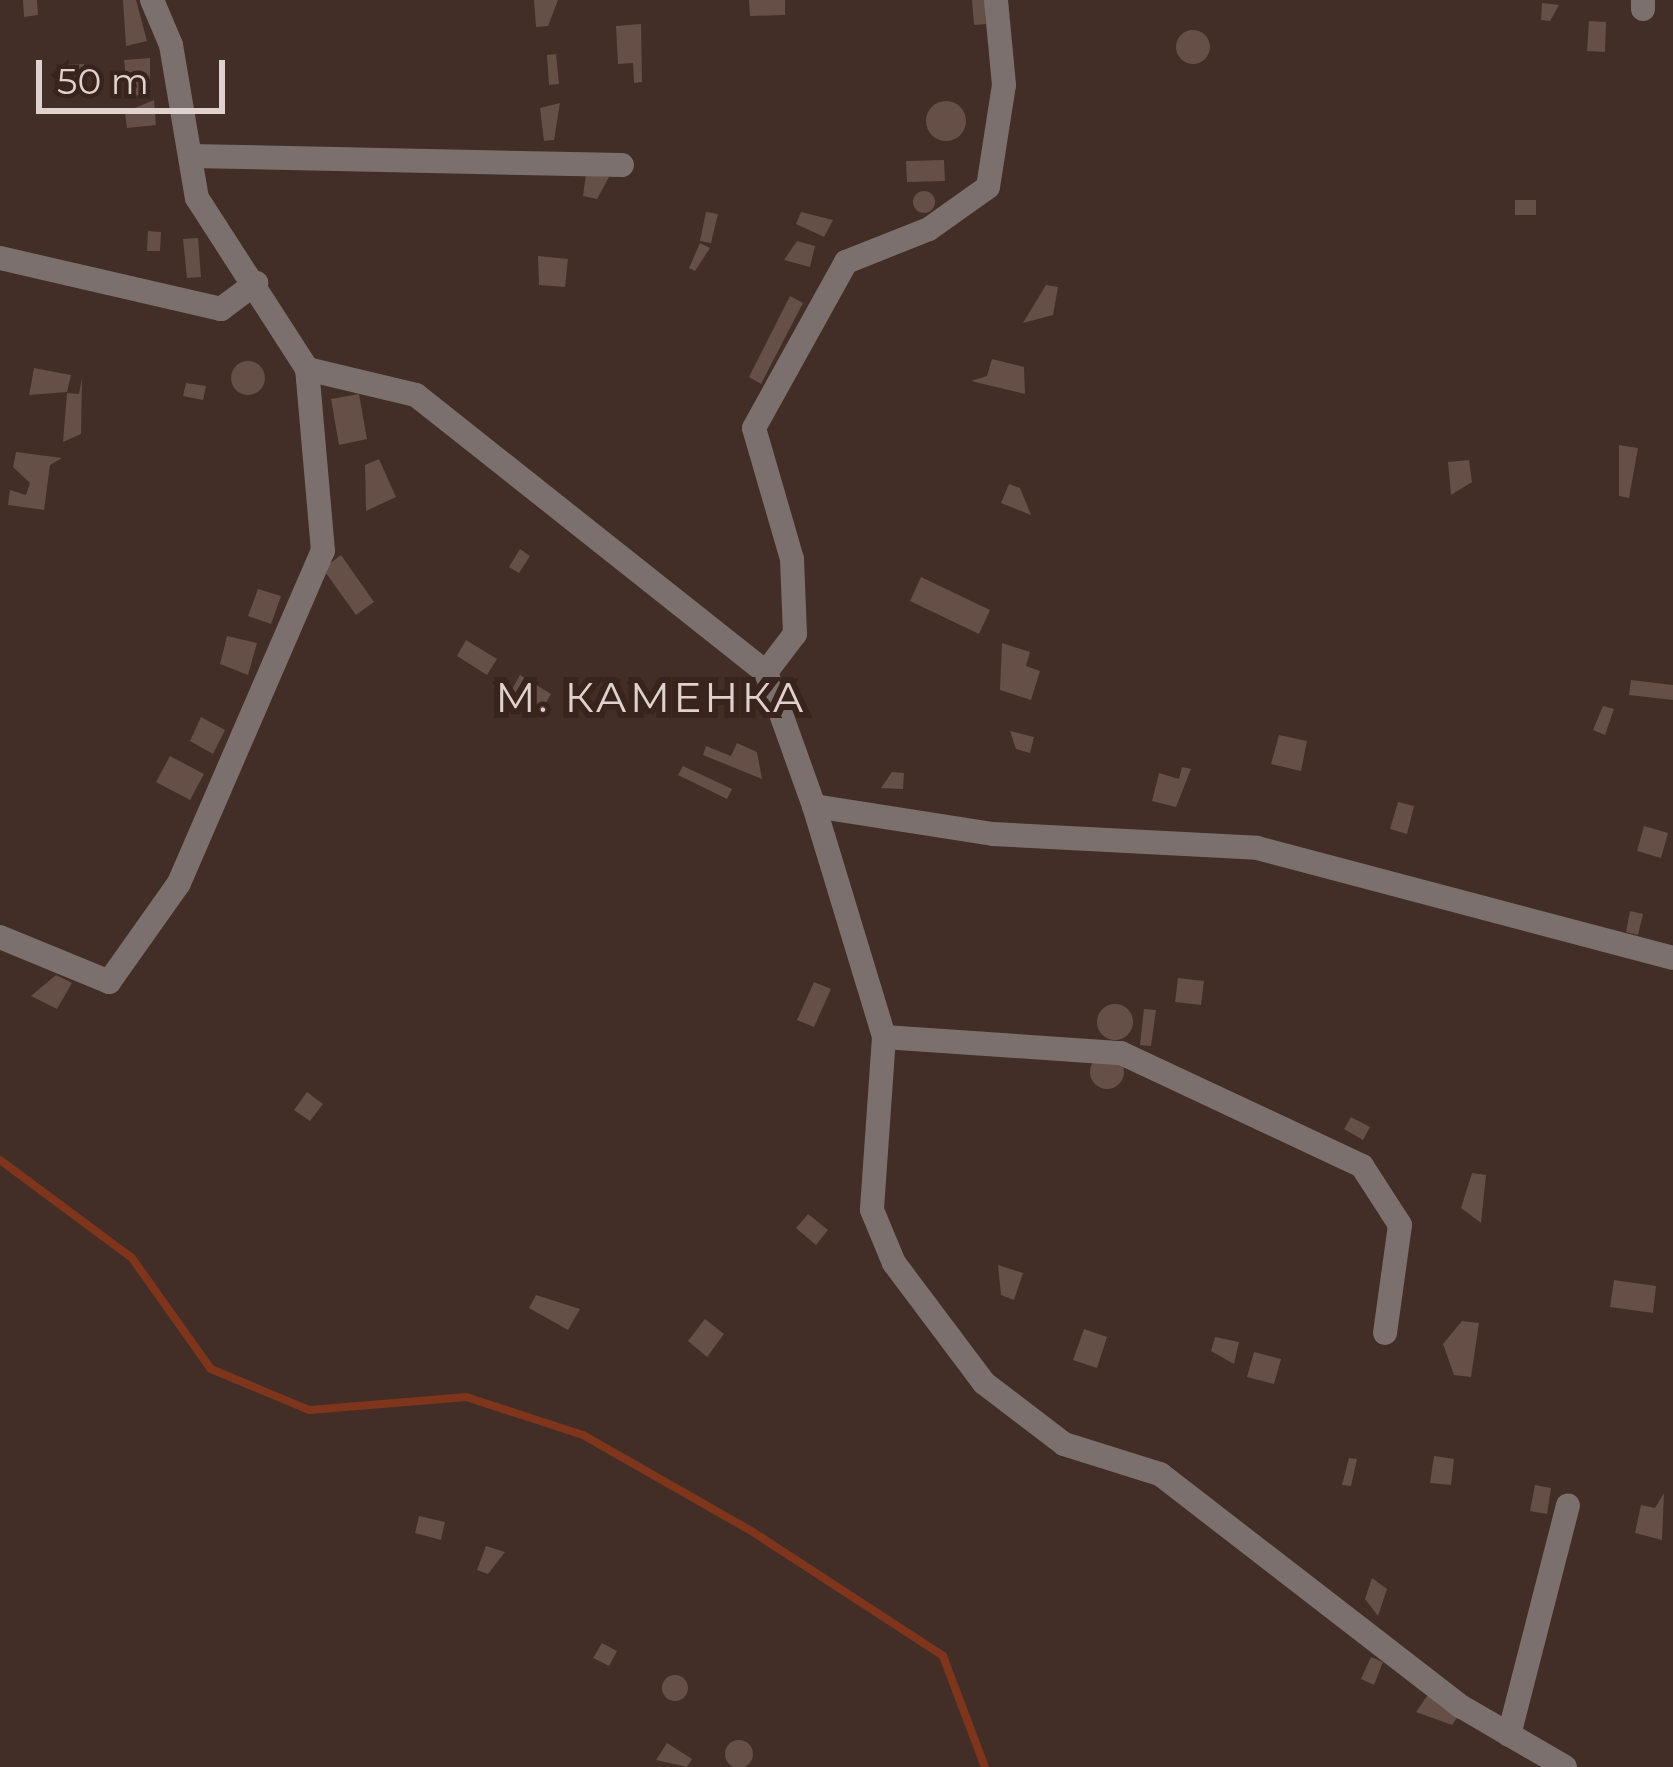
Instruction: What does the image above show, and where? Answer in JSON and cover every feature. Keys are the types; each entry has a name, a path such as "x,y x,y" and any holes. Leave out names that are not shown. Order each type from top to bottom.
{"street":[{"path":"0,938 109,982 179,883 296,634 322,551 307,369 256,283 197,198 152,0"},
{"path":"766,672 795,634 792,559 754,428 846,262 928,229 988,188 1004,85 996,0"},
{"path":"191,156 622,166"},
{"path":"0,258 221,308 256,283"},
{"path":"307,369 416,395 766,672 814,806 884,1037 872,1210 894,1263 984,1383 1064,1444 1160,1474 1509,1735 1565,1767"},
{"path":"814,806 993,834 1257,848 1673,958"},
{"path":"884,1037 1121,1053 1362,1166 1400,1225 1385,1333"},
{"path":"1509,1735 1568,1505"}],"building":[{"path":"23,0 37,0 38,15 24,17"},
{"path":"123,0 136,0 147,41 126,46"},
{"path":"534,0 558,0 548,26 536,27"},
{"path":"749,0 785,0 785,15 750,16"},
{"path":"972,0 985,0 986,24 974,25"},
{"path":"1542,3 1559,5 1550,21 1541,20"},
{"path":"1589,21 1606,22 1605,52 1587,51"},
{"path":"641,24 642,82 634,83 633,63 618,64 616,26"},
{"path":"1193,30 1205,35 1210,47 1205,59 1193,64 1181,59 1176,47 1181,35"},
{"path":"556,54 559,84 549,85 547,55"},
{"path":"150,58 150,94 128,96 124,60"},
{"path":"67,64 84,64 84,80 67,79"},
{"path":"154,100 156,125 127,128 125,112"},
{"path":"946,101 960,107 966,121 960,135 946,141 932,135 926,121 932,107"},
{"path":"560,103 554,140 544,141 540,108"},
{"path":"944,160 945,181 907,182 906,161"},
{"path":"586,174 609,177 597,199 583,196"},
{"path":"924,191 935,202 924,213 913,202"},
{"path":"1515,200 1536,200 1536,215 1515,215"},
{"path":"706,212 718,214 711,243 700,241"},
{"path":"801,212 833,220 824,237 796,224"},
{"path":"148,231 161,232 160,251 147,251"},
{"path":"198,238 201,277 187,278 183,239"},
{"path":"797,241 815,246 810,267 784,260"},
{"path":"700,243 710,248 695,271 689,268"},
{"path":"538,256 568,259 565,287 539,285"},
{"path":"1046,285 1058,287 1053,315 1023,323"},
{"path":"790,296 803,303 761,384 749,377"},
{"path":"992,359 1024,367 1025,394 971,381 987,376"},
{"path":"248,361 260,366 265,378 260,390 248,395 236,390 231,378 236,366"},
{"path":"34,368 71,375 67,392 29,395"},
{"path":"82,378 81,434 63,442 67,393 79,394"},
{"path":"186,383 206,386 203,400 183,396"},
{"path":"359,394 367,439 339,445 331,399"},
{"path":"1619,445 1638,448 1629,498 1619,496"},
{"path":"16,452 62,458 50,465 44,510 8,505 10,490 26,495 30,483 13,467"},
{"path":"379,459 396,497 366,511 365,465"},
{"path":"1469,460 1472,482 1451,495 1448,462"},
{"path":"1009,484 1020,488 1031,515 1001,503"},
{"path":"520,549 530,556 519,573 509,567"},
{"path":"341,555 374,602 356,615 323,569"},
{"path":"921,577 990,610 979,634 910,601"},
{"path":"258,589 281,596 271,624 248,616"},
{"path":"227,636 257,643 248,675 220,664"},
{"path":"466,640 497,659 487,675 457,656"},
{"path":"1002,643 1030,652 1026,666 1040,671 1031,700 1000,690"},
{"path":"520,675 551,694 542,710 511,691"},
{"path":"1631,680 1673,685 1673,700 1629,695"},
{"path":"1603,706 1614,709 1605,735 1593,730"},
{"path":"201,717 225,730 213,754 190,741"},
{"path":"1010,731 1034,737 1030,753 1016,749"},
{"path":"1279,735 1307,741 1301,771 1271,764"},
{"path":"737,743 757,752 762,779 703,755 706,746 731,756"},
{"path":"170,756 204,774 190,800 156,782"},
{"path":"683,766 732,789 727,799 678,775"},
{"path":"1182,767 1191,769 1176,807 1152,801 1159,773 1179,779"},
{"path":"892,772 904,773 903,789 881,788"},
{"path":"1398,802 1414,806 1407,834 1390,829"},
{"path":"1644,826 1668,833 1661,858 1637,851"},
{"path":"1630,911 1643,914 1638,935 1626,932"},
{"path":"56,975 72,983 57,1009 31,996"},
{"path":"1178,978 1204,981 1201,1005 1175,1002"},
{"path":"814,982 831,989 814,1027 797,1020"},
{"path":"1115,1004 1128,1009 1133,1022 1128,1035 1115,1040 1102,1035 1097,1022 1102,1009"},
{"path":"1144,1009 1156,1010 1151,1046 1140,1045"},
{"path":"1107,1055 1119,1060 1124,1072 1119,1084 1107,1089 1095,1084 1090,1072 1095,1060"},
{"path":"307,1092 323,1104 310,1121 294,1110"},
{"path":"1351,1117 1370,1127 1363,1140 1344,1129"},
{"path":"1472,1173 1486,1175 1481,1223 1461,1208"},
{"path":"808,1214 828,1230 816,1245 796,1228"},
{"path":"998,1265 1023,1273 1014,1300 1001,1295"},
{"path":"1614,1280 1656,1286 1653,1313 1610,1307"},
{"path":"536,1295 580,1309 568,1330 529,1308"},
{"path":"705,1319 724,1334 707,1357 688,1341"},
{"path":"1462,1321 1479,1323 1471,1377 1454,1375 1443,1344"},
{"path":"1084,1329 1107,1337 1097,1368 1073,1360"},
{"path":"1215,1337 1239,1342 1234,1364 1211,1351"},
{"path":"1254,1352 1281,1359 1274,1384 1247,1377"},
{"path":"1434,1456 1454,1459 1451,1485 1430,1483"},
{"path":"1349,1458 1357,1459 1351,1486 1342,1485"},
{"path":"1535,1485 1551,1488 1547,1514 1530,1511"},
{"path":"1664,1493 1662,1540 1635,1533 1641,1505 1655,1508"},
{"path":"419,1516 445,1522 441,1540 415,1533"},
{"path":"486,1546 505,1552 488,1574 477,1570"},
{"path":"1372,1578 1387,1589 1378,1616 1365,1599"},
{"path":"602,1643 617,1651 609,1666 593,1658"},
{"path":"1371,1657 1383,1662 1374,1685 1361,1679"},
{"path":"675,1675 688,1688 675,1701 662,1688"},
{"path":"1434,1686 1468,1701 1452,1725 1416,1712"},
{"path":"739,1740 749,1744 753,1754 749,1764 739,1768 729,1764 725,1754 729,1744"},
{"path":"667,1743 692,1759 687,1767 656,1760"}],"waterway":[{"path":"0,1160 132,1258 211,1369 309,1410 466,1397 583,1435 753,1532 943,1656 985,1767"}],"district":[{"name":"М. КАМЕНКА","path":"651,697"}]}
